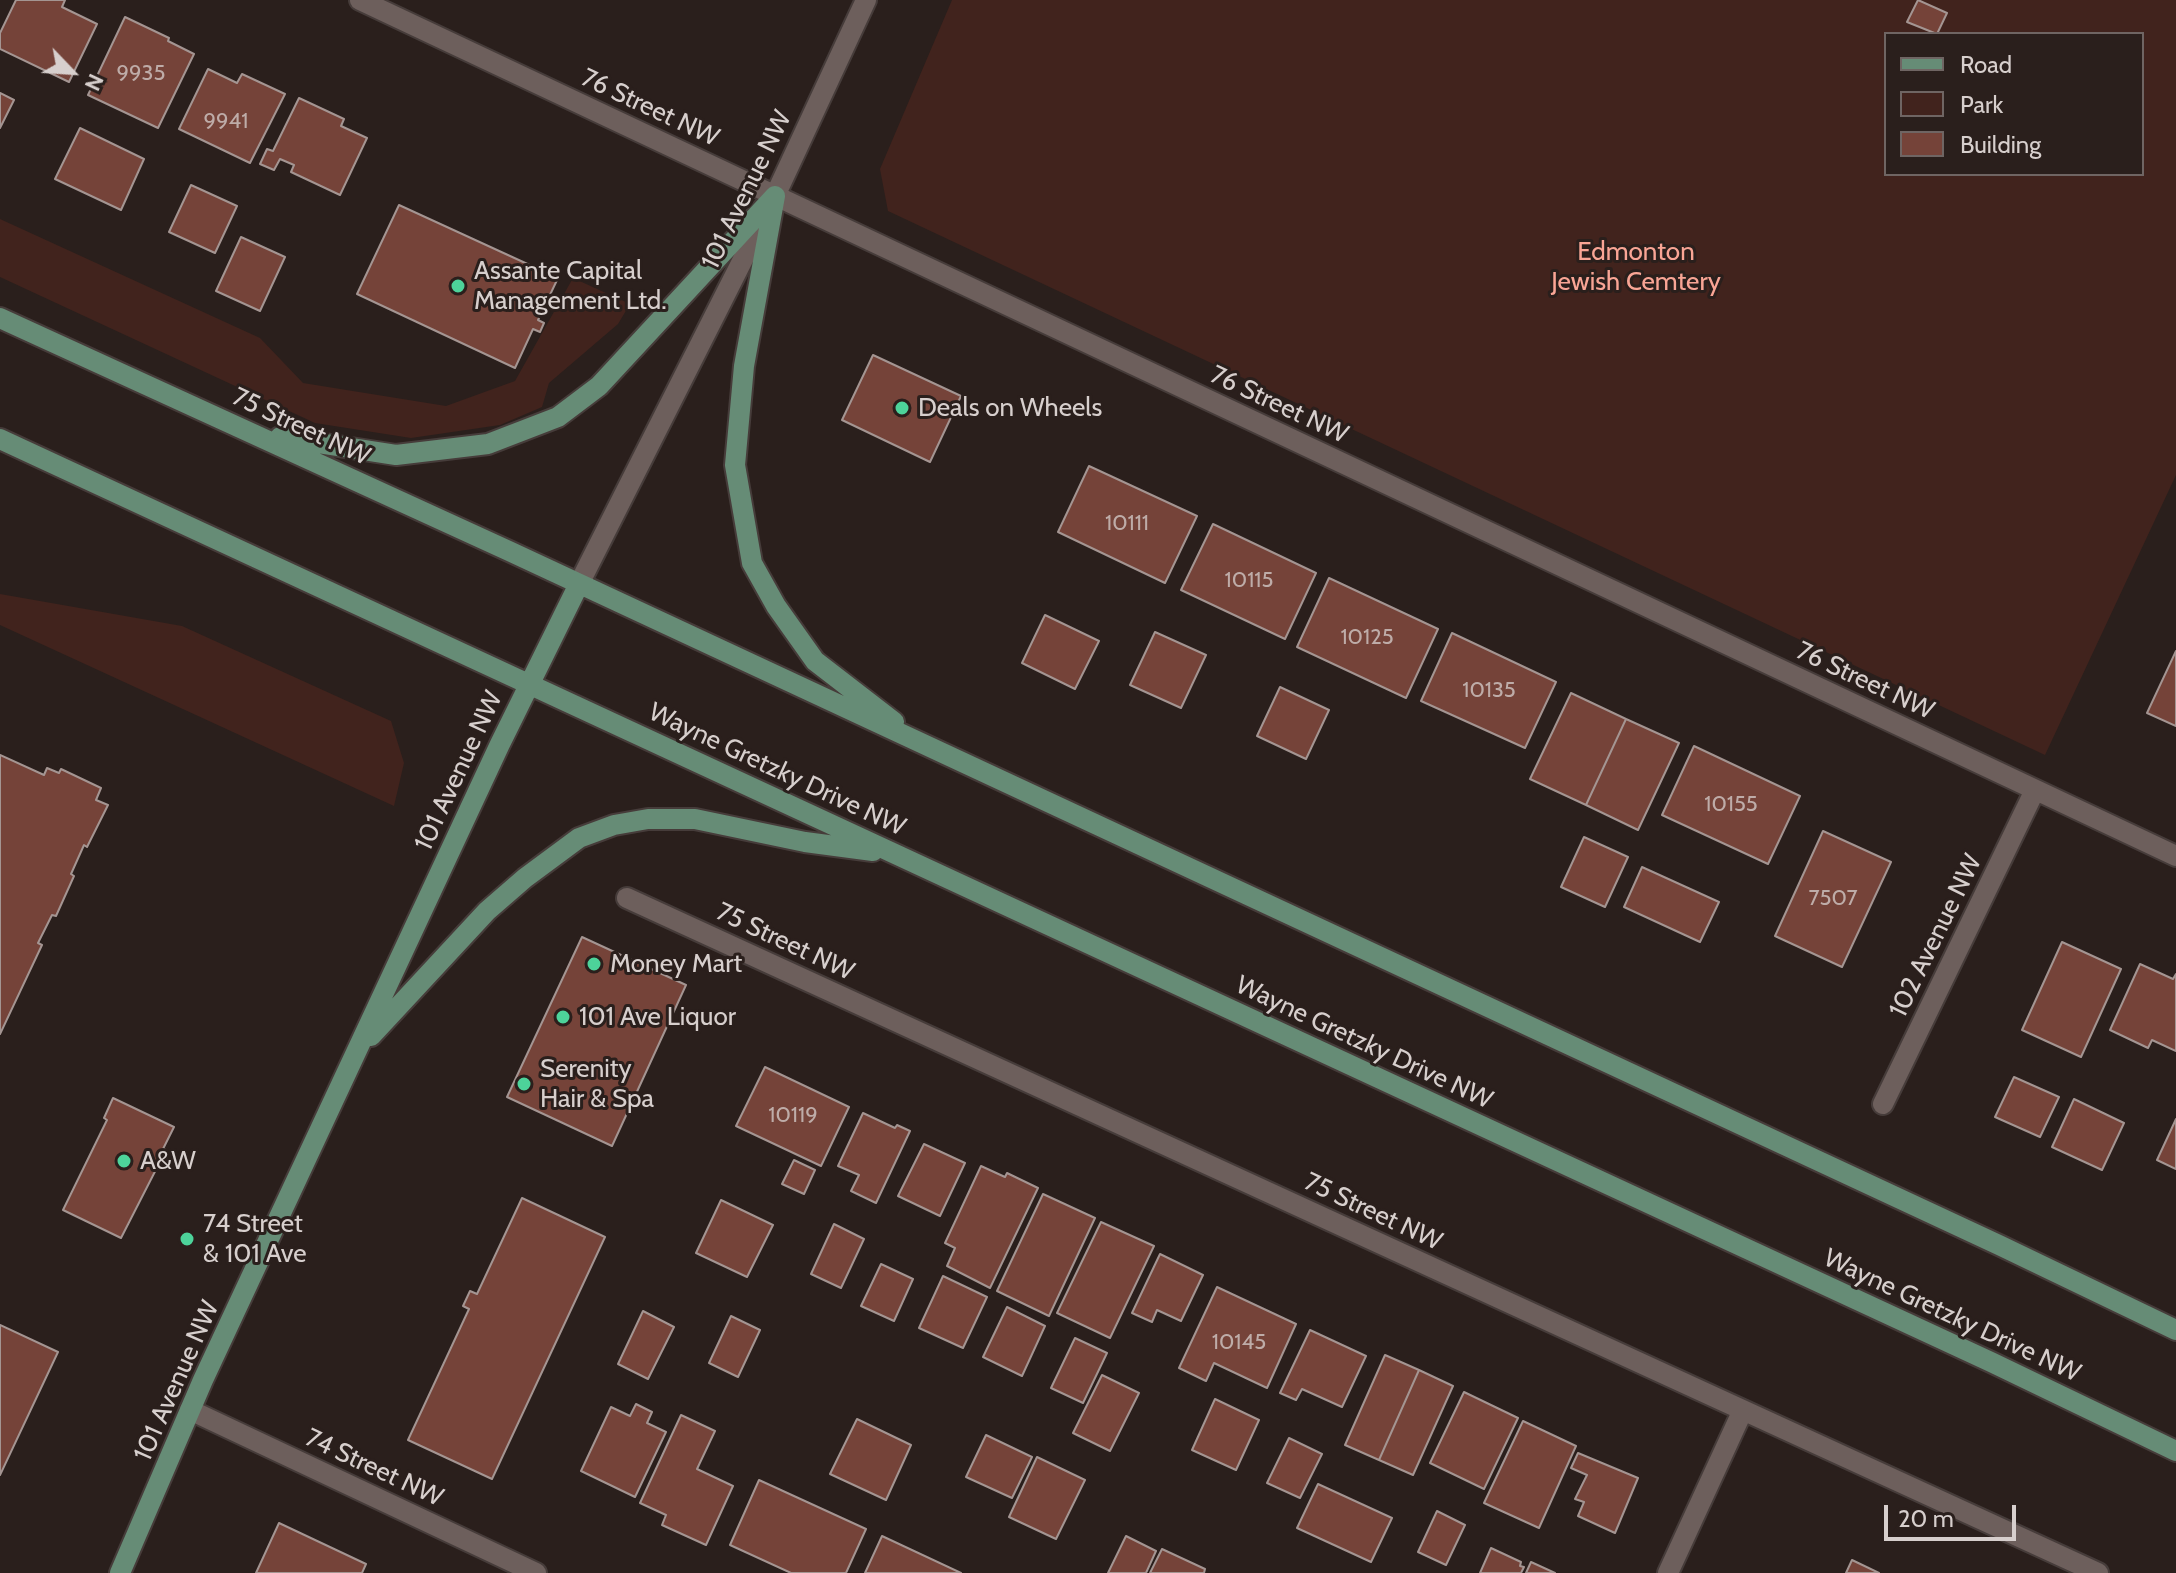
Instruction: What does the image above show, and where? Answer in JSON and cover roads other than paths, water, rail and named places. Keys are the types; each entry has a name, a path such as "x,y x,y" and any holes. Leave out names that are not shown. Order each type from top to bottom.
{"main road":[{"path":"254,434 396,455 488,444 558,417 599,386 775,196"},
{"path":"775,196 744,366 735,465 752,563 776,606 815,661 856,695 933,750"},
{"name":"75 Street NW","path":"0,318 579,584"},
{"path":"0,439 530,683"},
{"path":"579,584 2176,1330"},
{"name":"101 Avenue NW","path":"120,1573 190,1410 357,1050 579,584"},
{"name":"Wayne Gretzky Drive NW","path":"530,683 1977,1355 2176,1451"},
{"path":"357,1050 487,911 579,838 614,825 648,819 695,819 805,842 898,855"}],"street":[{"name":"76 Street NW","path":"360,0 2176,856"},
{"name":"101 Avenue NW","path":"579,584 775,196 866,0"},
{"name":"102 Avenue NW","path":"1883,1104 2035,790"},
{"name":"75 Street NW","path":"627,898 2098,1573"},
{"name":"74 Street NW","path":"190,1410 536,1573"},
{"path":"1668,1573 1743,1410"}],"place":[{"name":"Assante Capital Management Ltd.","path":"458,286"},
{"name":"Deals on Wheels","path":"902,408"},
{"name":"Money Mart","path":"594,964"},
{"name":"101 Ave Liquor","path":"563,1017"},
{"name":"Serenity Hair & Spa","path":"524,1084"},
{"name":"A&W","path":"124,1161"},
{"name":"74 Street & 101 Ave","path":"187,1239"}],"park label":[{"name":"Edmonton Jewish Cemtery","path":"1636,267"}]}
